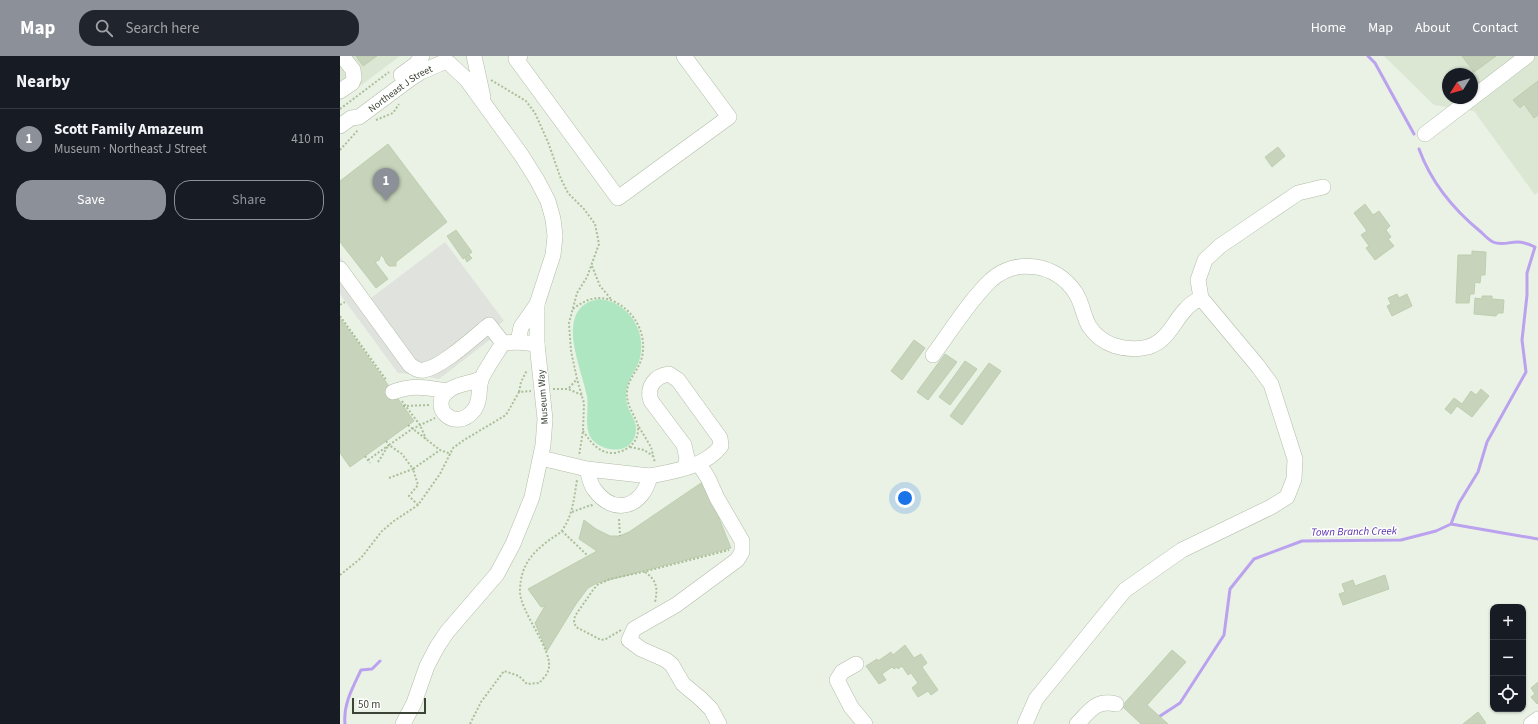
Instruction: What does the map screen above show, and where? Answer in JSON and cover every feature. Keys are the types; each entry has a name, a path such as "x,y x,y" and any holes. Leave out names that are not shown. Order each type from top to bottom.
{"street":[{"path":"340,91 352,82 354,78 353,70 342,56"},
{"name":"Northeast J Street","path":"348,120 354,109 416,64 422,56"},
{"name":"Northeast J Street","path":"348,120 359,117 410,79 444,60 463,62 473,56"},
{"name":"Museum Way","path":"403,724 414,703 427,666 437,647 447,632 497,574 532,497 543,445 544,419 537,344 537,304 553,255 555,236 553,218 548,201 537,180 484,104 473,56"},
{"path":"520,56 516,59 618,198 729,117 684,56"},
{"path":"1425,134 1527,56"},
{"path":"444,60 467,80 484,104"},
{"path":"1025,724 1039,694 1125,590 1182,550 1287,497 1294,479 1295,459 1271,384 1201,298 1198,280 1205,260 1220,246 1298,193 1323,187"},
{"path":"933,355 981,290 992,279 1005,271 1023,265 1036,266 1060,276 1077,293 1089,325 1096,334 1106,342 1126,349 1136,349 1149,346 1161,340 1186,308 1201,298"},
{"path":"340,269 410,365 417,370 431,368 489,325 503,343"},
{"path":"518,342 521,327 537,304"},
{"path":"503,343 518,342 537,344"},
{"path":"481,380 454,387 448,391 442,399 441,408 444,414 449,418 465,418 476,408 481,380 503,343"},
{"path":"541,458 587,469 650,476 692,466 714,455 721,446 720,438 678,380 669,374 662,375 651,384 648,393 651,401 684,445 687,458 692,466 708,478 717,498 742,541 742,552 737,560 676,605 634,629 629,640 641,649 666,660 672,665 683,684 711,709 719,724"},
{"path":"394,391 406,387 419,386 448,391"},
{"path":"587,469 593,488 604,501 613,505 623,506 633,503 648,485 650,476"},
{"path":"856,664 842,672 836,680 851,707 865,724"},
{"path":"1077,724 1097,704 1107,701 1116,704"},
{"path":"1531,724 1538,719"}],"path":[{"path":"340,150 353,134 348,120 391,71"},
{"path":"372,122 393,113 402,98"},
{"path":"583,431 593,445 601,450 610,453 620,452 630,447 637,436 638,426 628,404 627,394 629,382 642,358 642,335 637,322 630,312 612,300 600,286 592,265"},
{"path":"572,310 589,299 602,298 612,300"},
{"path":"340,305 345,302"},
{"path":"340,316 404,406 420,425 426,439"},
{"path":"340,575 360,558 382,531 418,505 440,474 453,448 506,415 519,392 521,382 529,367"},
{"path":"568,389 577,379"},
{"path":"519,392 542,389 568,389 582,395"},
{"path":"404,406 431,404"},
{"path":"368,460 412,429 436,418"},
{"path":"408,425 440,450 451,454"},
{"path":"386,441 389,445 402,454 413,469 418,485 409,496 418,505"},
{"path":"378,462 389,445"},
{"path":"630,447 644,450 654,456"},
{"path":"389,478 413,469 440,450"},
{"path":"365,456 370,463"},
{"path":"619,519 620,536"},
{"path":"562,531 588,556"},
{"path":"624,627 606,640 601,640 592,637 576,627 574,622 575,616 597,585 610,579 645,572 742,547"},
{"path":"645,572 651,576 657,587 654,604"}],"shaded area":[{"path":"340,56 400,56 340,101"},
{"path":"1384,56 1538,56 1538,192 1535,195 1474,111 1434,105"},
{"path":"445,242 504,321 496,327 500,332 439,379 398,373 340,294 340,257 371,298"}],"green space":[{"path":"599,299 618,305 626,311 633,319 640,337 640,358 628,384 626,395 627,405 636,425 636,433 630,444 621,449 608,449 600,446 591,438 589,434 587,423 587,396 576,355 573,326 577,314 585,304"}],"building":[{"path":"356,56 377,56 363,66"},
{"path":"1462,56 1496,56 1478,69 1471,68"},
{"path":"1538,81 1538,115 1534,118 1524,104 1520,108 1513,100"},
{"path":"388,144 447,222 396,262 396,266 389,266 381,255 379,260 375,262 388,279 376,288 340,242 340,181"},
{"path":"1278,147 1285,156 1272,167 1265,157"},
{"path":"1365,204 1373,215 1379,211 1390,226 1386,230 1391,237 1388,239 1394,246 1375,260 1366,248 1369,246 1361,235 1367,231 1354,213"},
{"path":"456,230 472,252 463,259 447,236"},
{"path":"1472,251 1486,252 1485,275 1481,275 1480,283 1475,282 1474,294 1470,294 1469,303 1456,303 1458,255 1472,255"},
{"path":"469,255 472,258 467,262 465,258"},
{"path":"1397,294 1399,298 1407,294 1412,306 1392,316 1387,306 1391,304 1388,298"},
{"path":"1482,296 1492,296 1492,299 1504,300 1503,313 1498,313 1496,316 1474,314 1475,298 1482,299"},
{"path":"340,318 414,421 350,467 340,453"},
{"path":"914,340 925,348 902,380 891,371"},
{"path":"945,354 957,362 928,400 917,392"},
{"path":"965,361 977,369 950,405 939,397"},
{"path":"989,363 1001,371 962,425 950,416"},
{"path":"1481,389 1489,396 1472,417 1457,406 1451,414 1445,409 1454,398 1462,404 1471,391 1476,395"},
{"path":"704,481 731,548 597,583 588,588 576,604 547,651 535,623 545,606 541,607 528,589 597,551 579,539 584,520 596,529 610,536 619,536 629,532"},
{"path":"1385,575 1389,589 1343,605 1339,594 1345,592 1342,584 1353,580 1355,586"},
{"path":"905,645 914,658 921,654 927,663 922,667 938,690 931,695 928,691 918,697 912,688 918,683 911,673 908,675 902,666 898,669 897,667 894,669 892,667 882,674 886,680 879,684 866,666 877,659 878,661 891,652 893,655"},
{"path":"1172,650 1186,662 1147,705 1168,724 1141,724 1122,706"},
{"path":"1538,682 1537,704 1531,697 1535,694 1531,688"},
{"path":"1478,712 1486,723 1463,724"}],"waterway":[{"path":"1368,56 1375,63 1414,134"},
{"path":"1419,149 1430,173 1444,195 1488,239 1499,244 1520,242 1535,247 1527,273 1527,295 1522,340 1526,372 1487,442 1478,472 1459,503 1451,524"},
{"name":"Town Branch Creek","path":"1157,718 1180,703 1224,635 1230,589 1254,559 1302,541 1401,540 1436,531 1451,524 1538,539"},
{"path":"345,724 347,703 361,670 372,669 380,661"}],"place":[{"name":"Scott Family Amazeum","path":"386,201"}]}
